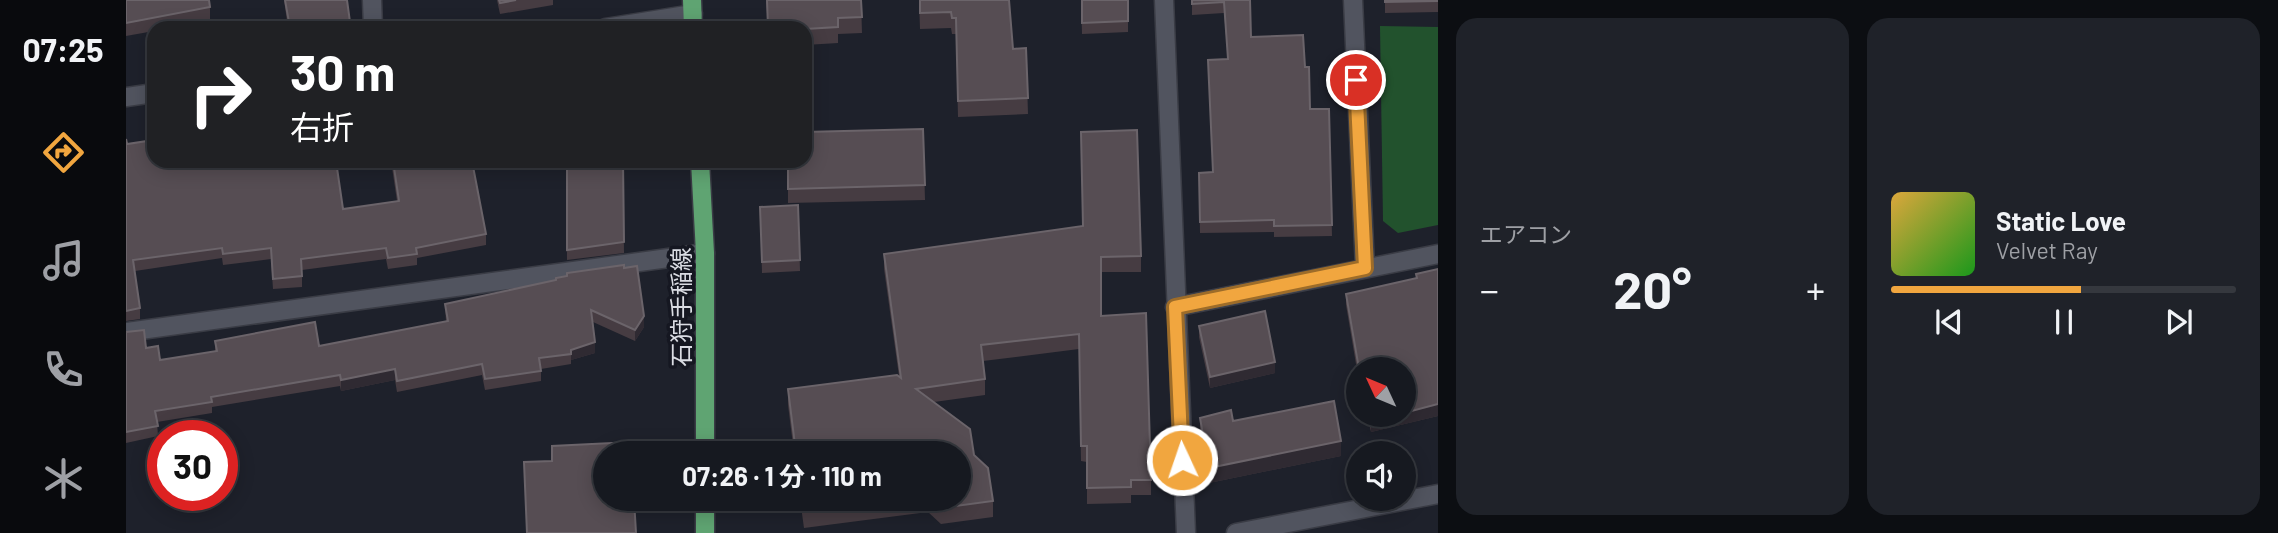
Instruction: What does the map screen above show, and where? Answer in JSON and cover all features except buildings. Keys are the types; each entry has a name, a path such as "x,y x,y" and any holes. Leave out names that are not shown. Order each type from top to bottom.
{"main road":[{"name":"石狩手稲線","path":"700,168 705,253 705,441"},
{"path":"705,511 705,533"}],"street":[{"path":"372,0 373,21"},
{"path":"1164,0 1186,533"},
{"path":"1353,0 1365,268"},
{"path":"649,21 693,14"},
{"path":"126,97 147,94"},
{"path":"126,332 705,253"},
{"path":"1175,307 1438,254"},
{"path":"1236,533 1438,495"}],"green space":[{"path":"1380,26 1438,27 1438,225 1398,233 1383,221"}],"route":[{"path":"1182,460 1175,307 1365,268 1356,80"}]}
